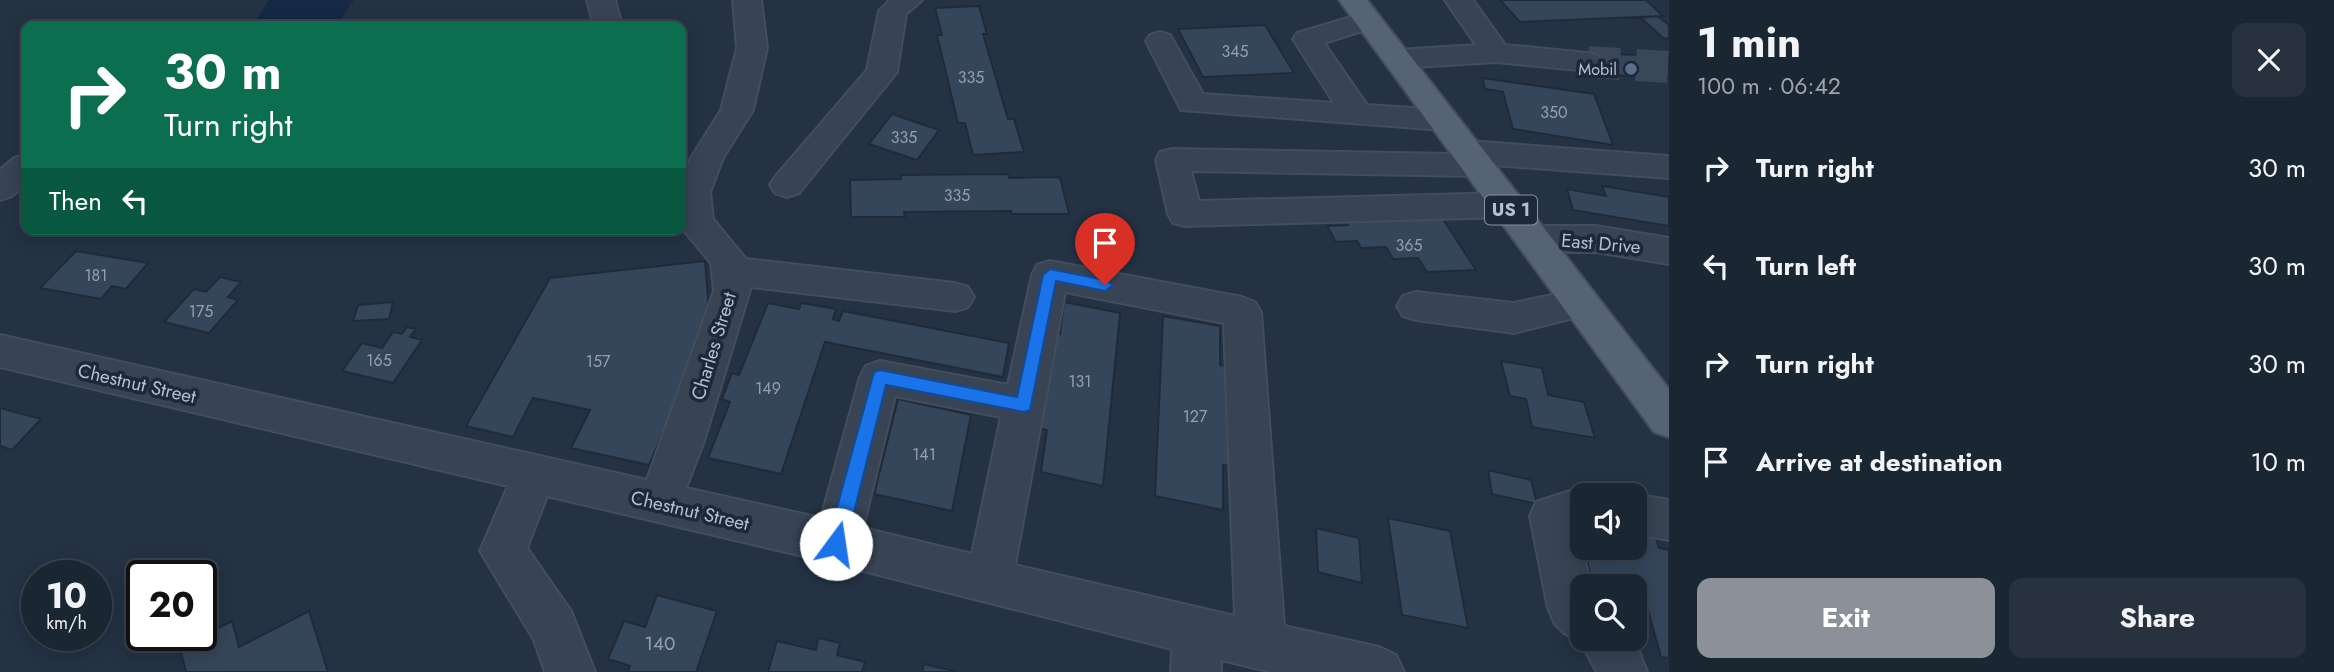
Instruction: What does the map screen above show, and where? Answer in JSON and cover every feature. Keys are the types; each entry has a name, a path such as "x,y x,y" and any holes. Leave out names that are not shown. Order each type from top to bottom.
{"main road":[{"name":"US 1","path":"1362,5 1398,59 1581,303 1654,380 1669,420"}],"street":[{"path":"601,0 607,21"},
{"name":"Charles Street","path":"659,503 683,441 733,291 728,259 696,223 688,207 702,169 737,110 752,48 747,0"},
{"path":"787,185 882,72 893,11 908,0"},
{"path":"1459,0 1496,53"},
{"path":"1357,114 1307,39 1362,5"},
{"path":"1160,41 1192,103 1443,120"},
{"path":"1398,59 1496,53 1588,62"},
{"path":"1507,205 1185,214 1172,160 1472,159 1669,167"},
{"path":"0,188 21,170"},
{"name":"East Drive","path":"1532,239 1596,239 1669,251"},
{"path":"730,271 955,296"},
{"path":"989,581 1050,275 1242,312 1261,646"},
{"path":"1416,306 1514,318 1581,303"},
{"name":"Chestnut Street","path":"0,351 989,581 1196,652 1261,646 1379,672"},
{"path":"836,544 880,377 1024,405"},
{"path":"534,475 503,551 554,628 570,672"},
{"path":"1570,511 1552,516 1570,599"},
{"path":"1647,516 1669,520"},
{"path":"1615,651 1622,672"}],"water":[{"path":"269,0 354,0 339,21 255,21"}],"building":[{"path":"1500,0 1646,0 1663,16 1520,22"},
{"path":"979,6 987,34 983,34 1008,119 1014,119 1024,152 973,155 965,123 958,123 937,35 942,35 935,8"},
{"path":"1657,16 1669,25 1669,39 1663,38 1641,18"},
{"path":"1265,25 1294,73 1203,77 1178,29"},
{"name":"Mobil","path":"1581,53 1669,56 1669,77 1598,75"},
{"path":"1482,78 1594,94 1613,145 1513,129 1503,92 1485,89"},
{"path":"892,114 939,130 917,160 869,144"},
{"path":"1008,174 1009,178 1060,177 1069,214 1012,214 1011,211 904,212 905,217 851,217 850,180 901,179 901,175"},
{"path":"1602,186 1669,197 1669,226 1573,210 1567,189 1606,196"},
{"path":"1441,216 1476,270 1427,272 1418,258 1393,259 1386,247 1361,248 1357,241 1336,242 1327,226 1348,225 1345,220"},
{"path":"76,251 148,263 126,289 112,286 101,299 40,288"},
{"path":"705,261 710,324 649,465 571,448 590,410 533,398 513,437 466,426 550,278"},
{"path":"220,277 241,282 228,297 238,300 209,333 164,322 194,289 206,292"},
{"path":"393,302 389,319 353,321 358,305"},
{"path":"1064,302 1120,313 1103,486 1041,472 1047,430 1039,428 1053,333 1060,334"},
{"path":"768,303 799,309 801,303 836,309 833,319 839,321 843,311 1009,343 1003,377 825,342 781,474 708,458 730,402 722,399 732,373 739,375"},
{"path":"1163,316 1220,326 1220,365 1230,367 1231,466 1223,465 1223,510 1155,496"},
{"path":"407,327 416,329 410,337 422,340 393,383 342,371 362,343 382,348 393,332 402,334"},
{"path":"1501,361 1542,368 1548,395 1584,402 1595,438 1532,427 1526,399 1510,396"},
{"path":"898,399 971,415 952,511 874,494"},
{"path":"0,408 41,419 12,450 0,446"},
{"path":"1488,470 1531,480 1537,504 1492,494"},
{"path":"1388,518 1450,531 1468,628 1402,615"},
{"path":"1316,528 1359,538 1362,583 1318,572"},
{"path":"1647,535 1656,538 1659,548 1669,550 1669,658 1661,657 1647,606 1647,574 1590,574 1587,560 1647,560"},
{"path":"657,595 717,611 696,672 628,672 630,666 608,659 624,621 645,627"},
{"path":"309,611 328,672 186,672 181,651 217,651 217,629 232,621 239,647"},
{"path":"818,638 840,643 837,655 865,662 862,672 768,672 777,641 816,650"},
{"path":"924,664 957,672 922,672"}],"tunnel":[{"path":"1588,62 1669,67"}],"place":[{"name":"Mobil","path":"1631,69"}],"route":[{"path":"836,544 880,377 1024,405 1050,275 1105,285"}]}
